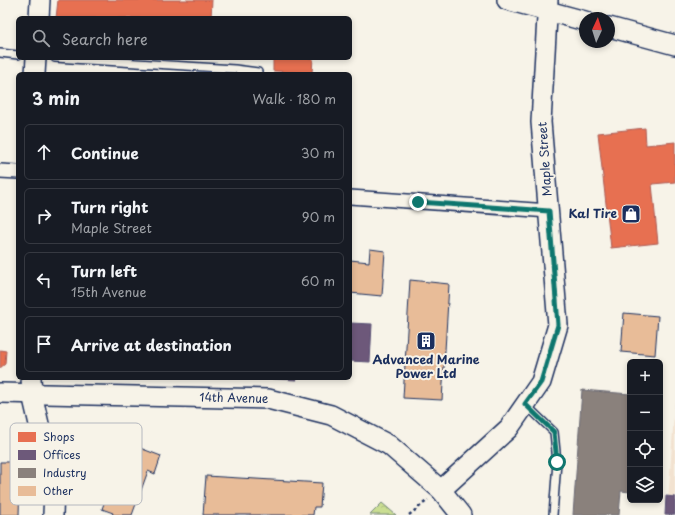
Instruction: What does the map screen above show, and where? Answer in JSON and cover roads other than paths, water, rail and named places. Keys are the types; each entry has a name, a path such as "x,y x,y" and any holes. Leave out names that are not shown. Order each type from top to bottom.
{"street":[{"path":"39,16 40,0"},
{"path":"507,0 548,5 579,18"},
{"name":"Maple Street","path":"441,490 509,428 541,382 558,325 541,122 548,5"},
{"path":"615,29 675,45"},
{"path":"35,72 36,60"},
{"path":"0,171 16,172"},
{"path":"352,197 549,211"},
{"path":"31,386 39,423"},
{"name":"14th Avenue","path":"0,393 31,386 268,399 331,415 388,445 441,490 461,515"},
{"path":"53,505 53,515"}],"lane":[{"path":"0,53 16,55"},
{"path":"88,60 234,69 258,72"},
{"path":"525,404 554,432 557,462 553,515"}],"place":[{"name":"Kal Tire","path":"631,214"},
{"name":"Advanced Marine Power Ltd","path":"426,341"}]}
